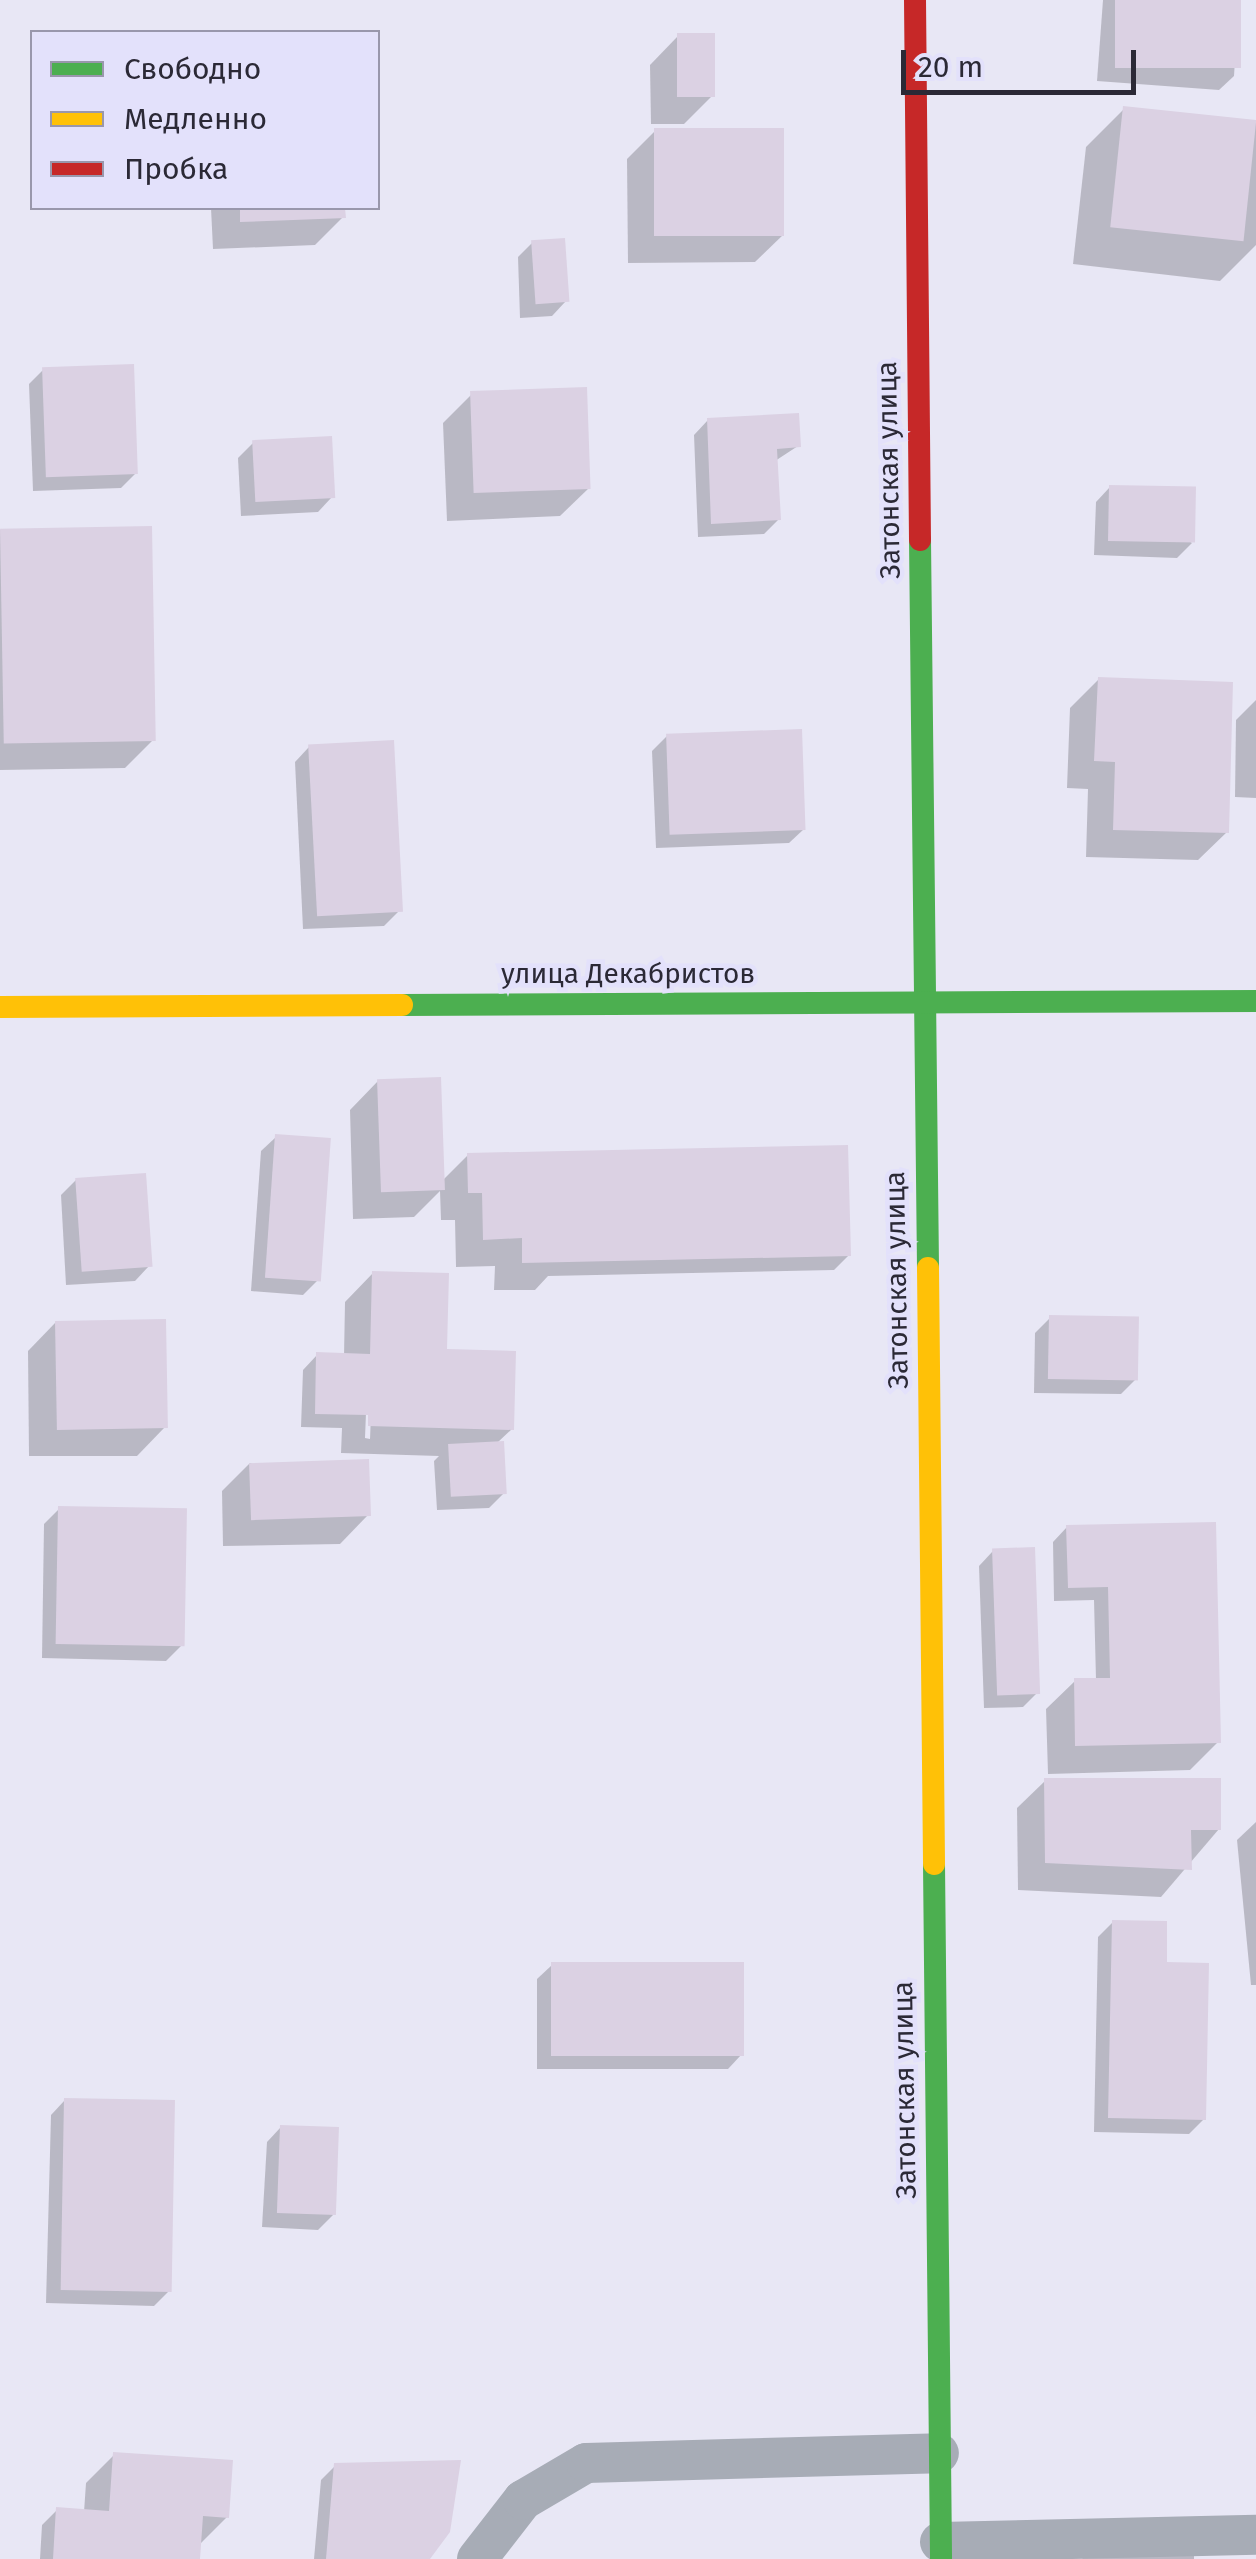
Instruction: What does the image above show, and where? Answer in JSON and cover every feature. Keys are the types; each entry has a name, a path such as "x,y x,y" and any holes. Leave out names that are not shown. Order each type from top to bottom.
{"street":[{"name":"Затонская улица","path":"915,0 941,2550"},
{"name":"улица Декабристов","path":"0,1007 1256,1001"}],"lane":[{"path":"477,2559 523,2500 586,2464 939,2453"},
{"path":"941,2550 1256,2535"}],"building":[{"path":"1115,0 1241,0 1241,68 1115,68"},
{"path":"677,33 715,33 715,97 677,97"},
{"path":"1123,106 1256,120 1244,241 1110,227"},
{"path":"654,128 784,128 784,236 654,236"},
{"path":"240,210 345,210 346,218 240,222"},
{"path":"565,238 569,302 536,304 531,240"},
{"path":"134,364 138,474 46,477 42,367"},
{"path":"587,387 591,489 474,493 470,391"},
{"path":"799,413 801,447 777,449 781,520 711,524 707,418"},
{"path":"332,436 335,498 255,502 252,440"},
{"path":"1109,485 1196,487 1195,543 1108,541"},
{"path":"152,526 156,741 4,744 0,529"},
{"path":"1098,677 1233,682 1229,833 1113,830 1115,762 1094,761"},
{"path":"802,729 806,830 670,835 666,734"},
{"path":"394,740 403,912 317,916 308,745"},
{"path":"441,1077 445,1190 381,1192 377,1079"},
{"path":"275,1134 331,1138 321,1282 265,1278"},
{"path":"848,1145 851,1256 522,1263 522,1238 483,1240 482,1193 468,1193 467,1153"},
{"path":"146,1173 153,1267 82,1272 75,1178"},
{"path":"372,1271 449,1273 447,1349 516,1351 514,1430 368,1426 368,1415 315,1414 316,1352 370,1354"},
{"path":"1049,1315 1139,1317 1138,1381 1048,1379"},
{"path":"166,1319 168,1428 57,1430 55,1321"},
{"path":"504,1441 507,1494 451,1497 448,1444"},
{"path":"369,1459 371,1516 251,1520 249,1463"},
{"path":"58,1506 187,1508 185,1646 56,1644"},
{"path":"1216,1522 1221,1743 1075,1746 1074,1678 1110,1678 1108,1587 1068,1588 1066,1525"},
{"path":"1035,1547 1040,1694 997,1695 992,1549"},
{"path":"1044,1778 1221,1778 1221,1830 1191,1830 1192,1870 1045,1863"},
{"path":"1112,1920 1167,1921 1167,1962 1209,1963 1206,2120 1108,2118"},
{"path":"551,1962 744,1962 744,2056 551,2056"},
{"path":"64,2098 175,2100 172,2292 61,2290"},
{"path":"280,2125 339,2127 336,2215 277,2213"},
{"path":"113,2452 233,2460 229,2518 203,2516 200,2559 53,2559 56,2507 109,2511"},
{"path":"461,2460 450,2532 430,2559 326,2559 334,2463"}],"traffic: fast":[{"path":"920,540 928,1268"},
{"path":"402,1005 1256,1001"},
{"path":"934,1864 941,2559"}],"traffic: slow":[{"path":"0,1007 402,1005"},
{"path":"928,1268 934,1864"}],"traffic: jam":[{"path":"915,0 920,540"}]}
